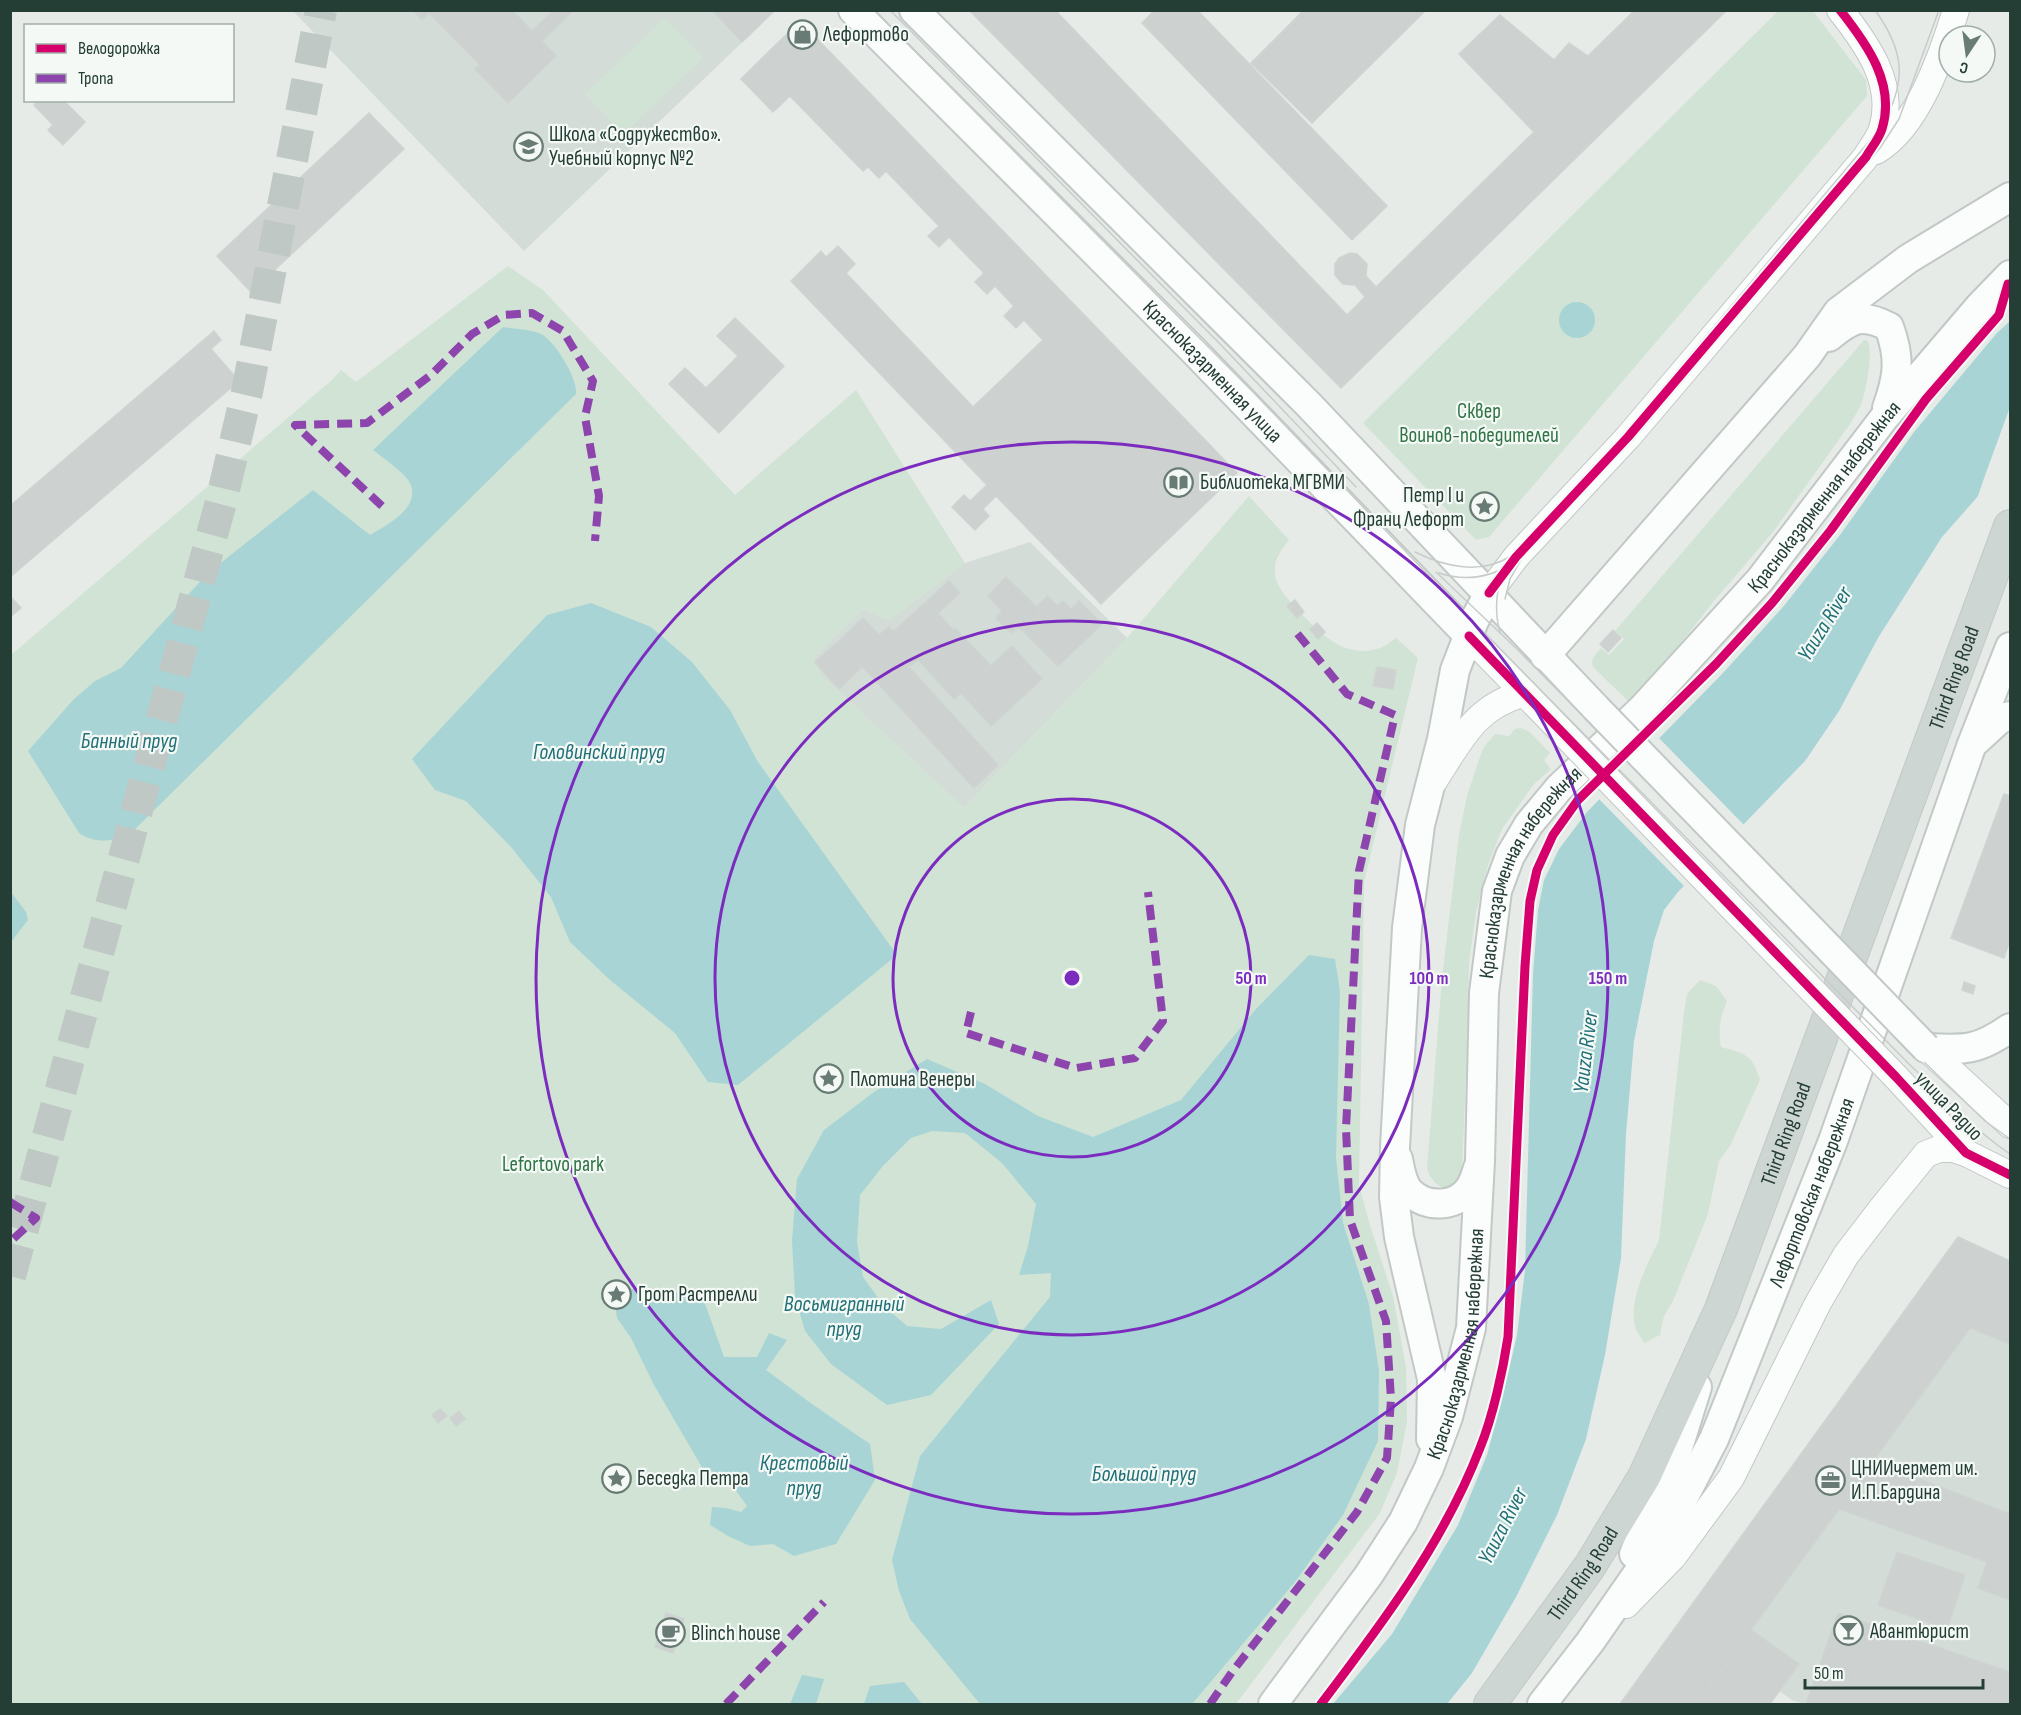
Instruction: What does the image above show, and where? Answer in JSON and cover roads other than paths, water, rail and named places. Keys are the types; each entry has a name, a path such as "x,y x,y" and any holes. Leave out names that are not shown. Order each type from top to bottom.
{"main road":[{"name":"Красноказарменная улица","path":"853,10 1192,349 1469,636"},
{"name":"Красноказарменная улица","path":"914,10 1309,405 1489,593 1545,656 1926,1047"},
{"path":"1545,656 1807,356 1838,312 1908,259 2010,197"},
{"name":"Красноказарменная набережная","path":"1273,1704 1368,1576 1403,1522 1429,1468 1448,1417 1471,1328 1480,1161 1484,993 1497,891 1510,856 1529,824 1559,788 1642,709 1761,580 1884,418 1979,307 2010,275"},
{"path":"1807,356 1845,324 1857,318 1874,319 1889,327 1896,345 1898,369 1884,418"},
{"name":"Third Ring Road","path":"1490,1704 1590,1566 1644,1477 1721,1309 2010,526"},
{"path":"1429,1468 1432,1379 1399,1237 1394,1197 1407,928 1420,825 1449,707 1455,670 1489,593"},
{"name":"Лефортовская набережная","path":"1542,1704 1590,1642 1663,1537 1714,1438 1833,1141 1972,744 2010,647"},
{"path":"1972,744 2000,719 2010,716"},
{"path":"1926,1047 1962,1050 1990,1041 2010,1028"},
{"path":"1395,1148 1402,1177 1408,1190 1424,1201 1437,1203 1449,1204 1462,1197 1472,1186 1480,1161"},
{"path":"1590,1642 1642,1537 1678,1448 1721,1309"}],"street":[{"path":"1489,593 1516,557 1628,437 1866,157 1881,132 1886,113 1886,95 1874,58 1840,10"},
{"path":"1866,157 1886,145 1912,113 1926,90 1938,62 1956,10"},
{"name":"Красноказарменная улица","path":"1469,636 1567,737"},
{"path":"1430,786 1472,724 1483,713 1506,698 1525,693"},
{"name":"улица Радио","path":"1567,737 1896,1077 1966,1153 2010,1175"},
{"name":"улица Радио","path":"1926,1047 2009,1119"},
{"path":"1590,1642 1673,1557 1731,1478 1818,1303 1846,1255 1882,1208 1926,1154 1939,1149 1953,1149 1966,1153"}],"water":[{"path":"1577,302 1590,307 1595,320 1590,333 1577,338 1564,333 1559,320 1564,307"},
{"name":"Yauza River","path":"2010,321 2010,460 1942,537 1878,638 1839,711 1805,761 1678,892 1664,910 1654,941 1634,1041 1626,1134 1621,1258 1605,1355 1586,1439 1557,1515 1516,1597 1472,1673 1447,1704 1333,1704 1392,1634 1458,1525 1487,1455 1504,1391 1517,1335 1525,1270 1533,974 1538,910 1544,880 1559,849 1587,812 1723,673 1783,607 1840,535 1914,432 1996,334"},
{"name":"Банный пруд","path":"503,327 532,331 547,338 559,352 569,370 576,387 576,394 128,836 103,840 91,839 79,833 28,751 74,699 95,681 121,668 208,573 313,490 370,535 400,515 410,502 411,485 400,471 373,450"},
{"name":"Головинский пруд","path":"591,603 651,627 692,662 730,710 758,762 897,955 738,1085 708,1082 675,1033 610,980 570,942 551,897 511,847 466,801 435,790 412,759 547,615"},
{"path":"11,892 26,912 28,920 11,942"},
{"name":"Большой пруд","path":"1309,955 1335,959 1340,991 1336,1158 1343,1223 1369,1304 1379,1371 1378,1441 1343,1515 1295,1582 1192,1704 980,1704 910,1619 899,1591 892,1560 920,1456 1050,1297 1051,1273 1019,1275 1028,1246 1036,1204 1002,1163 965,1133 932,1131 911,1138 882,1167 860,1195 857,1242 863,1277 884,1306 907,1326 941,1329 991,1300 999,1324 931,1395 887,1405 831,1364 805,1331 795,1297 792,1241 797,1179 824,1130 874,1092 927,1059 985,1084 1038,1116 1093,1137 1181,1100 1256,1009"},
{"name":"Крестовый пруд","path":"632,1289 702,1295 724,1357 757,1357 769,1333 787,1340 766,1370 870,1444 875,1480 836,1544 794,1556 773,1544 750,1546 710,1525 712,1507 741,1512 747,1506 725,1475 703,1469 654,1385 631,1338 617,1318 615,1305 617,1298 623,1292"},
{"path":"802,1675 824,1679 816,1704 790,1704"},
{"path":"904,1682 922,1704 864,1704 870,1686"}],"tunnel":[{"path":"10,1276 221,502 247,392 321,10"}],"tram line":[{"path":"874,10 1253,392 1454,602 1909,1064 1970,1123 2010,1154"},
{"path":"890,10 1222,346 1356,487"},
{"path":"1415,552 1438,562 1463,567 1488,566 1511,556 1624,434 1882,126 1896,95 1899,67 1892,40 1875,10"},
{"path":"1439,573 1459,577 1479,576 1498,571 1516,562 1632,441 1880,148 1899,119 1939,10"},
{"path":"1505,599 1510,579 1521,560"},
{"path":"1500,633 1497,599 1506,566"},
{"path":"1436,572 1518,650 1918,1056 1985,1121 2010,1139"}],"place":[{"name":"Лефортово","path":"802,34"},
{"name":"Школа «Содружество». Учебный корпус №2","path":"528,146"},
{"name":"Библиотека МГВМИ","path":"1179,482"},
{"name":"Петр I и Франц Лефорт","path":"1485,507"},
{"name":"Плотина Венеры","path":"829,1079"},
{"name":"Грот Растрелли","path":"617,1294"},
{"name":"Беседка Петра","path":"616,1478"},
{"name":"ЦНИИчермет им. И.П.Бардина","path":"1830,1480"},
{"name":"Авантюрист","path":"1849,1631"},
{"name":"Blinch house","path":"670,1633"}],"park label":[{"name":"Сквер Воинов-победителей","path":"1479,423"},
{"name":"Lefortovo park","path":"553,1164"}],"water label":[{"name":"Восьмигранный пруд","path":"844,1316"}]}
